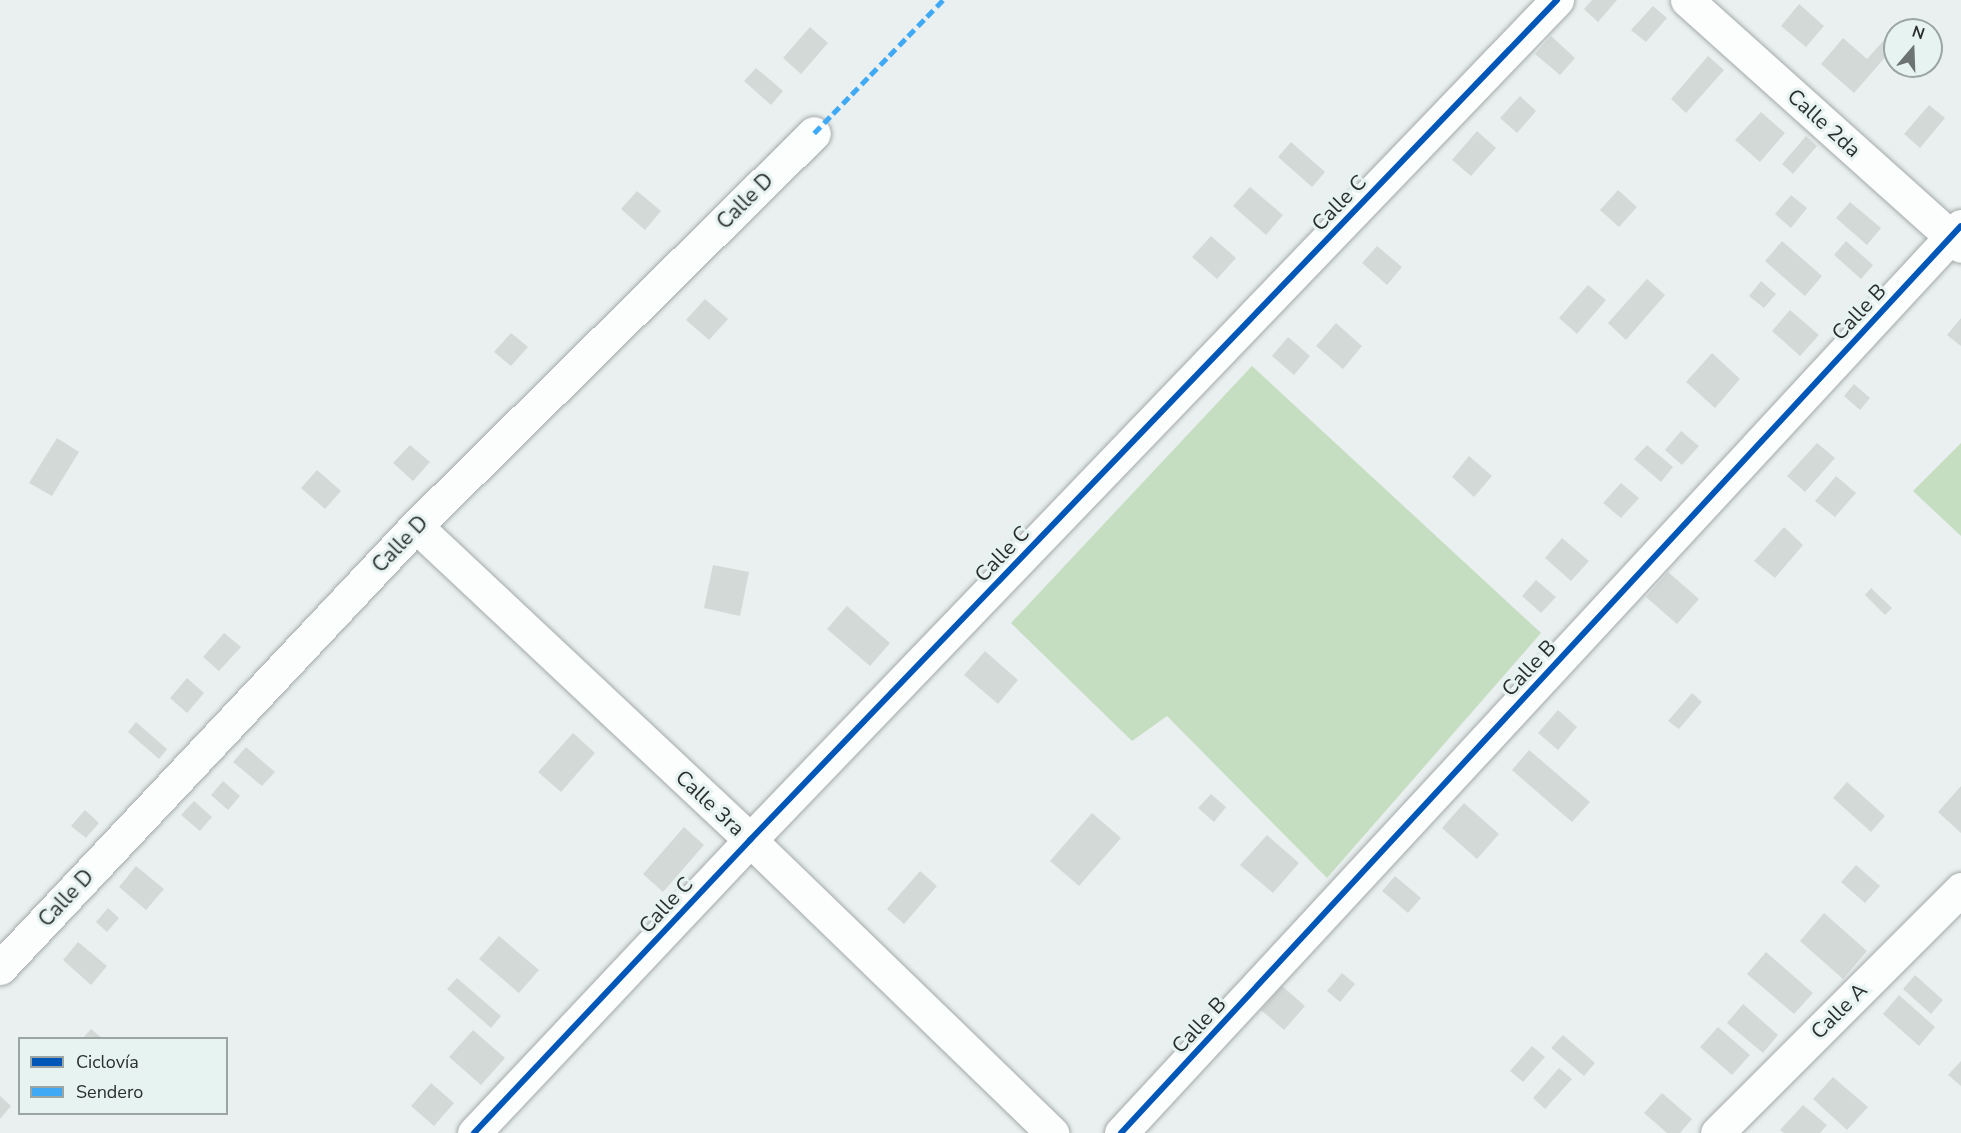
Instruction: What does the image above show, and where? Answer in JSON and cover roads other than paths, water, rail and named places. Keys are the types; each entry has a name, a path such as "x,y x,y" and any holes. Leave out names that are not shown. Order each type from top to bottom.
{"street":[{"name":"Calle C","path":"474,1133 750,840 1557,0"},
{"name":"Calle 2da","path":"1687,0 1958,236"},
{"name":"Calle D","path":"0,968 416,526 814,133"},
{"name":"Calle B","path":"1121,1133 1958,236"},
{"name":"Calle 3ra","path":"416,526 750,840 1052,1133"},
{"name":"Calle A","path":"1716,1133 1961,889"}]}
